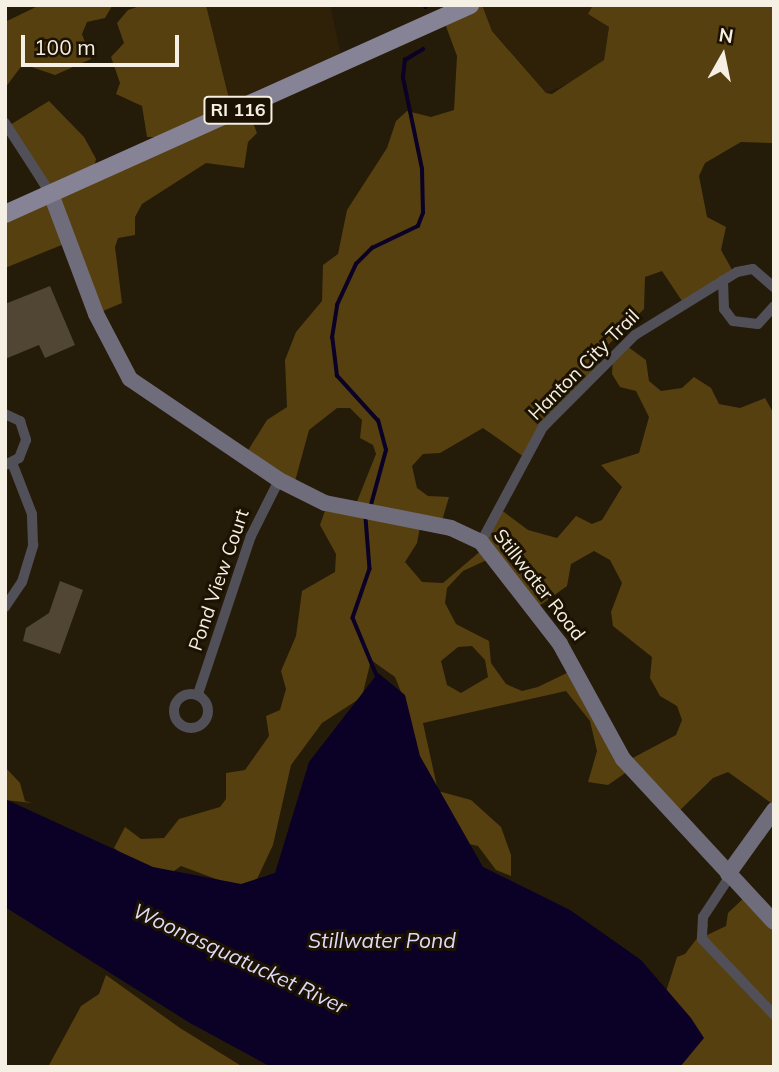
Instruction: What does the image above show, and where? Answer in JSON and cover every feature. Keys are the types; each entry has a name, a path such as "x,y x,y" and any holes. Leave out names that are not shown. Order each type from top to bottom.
{"main road":[{"name":"RI 116","path":"5,214 470,5"}],"street":[{"path":"5,123 51,194"},
{"name":"Stillwater Road","path":"51,194 96,314 130,379 279,480 344,509 451,528 481,542 561,644 623,759 774,922"},
{"name":"Hanton City Trail","path":"481,542 544,427 652,321 723,280 753,269 774,287"},
{"path":"723,280 723,309 733,321 758,324 774,306"},
{"path":"5,414 25,429 25,450 9,465 32,514 33,545 22,582 5,607"},
{"name":"Pond View Court","path":"198,694 251,536 279,480"},
{"path":"774,810 703,917 702,939 774,1015"}],"shaded area":[{"path":"40,5 112,6 105,18 87,22 82,34 91,59 55,75 23,64 5,88 5,22"},
{"path":"143,5 206,5 230,103 247,107 257,133 248,142 244,168 206,163 142,204 135,217 135,235 118,238 115,247 122,303 98,313 69,242 5,268 5,214 46,197 5,128 49,101 84,137 96,159 92,176 177,137 147,137 142,106 116,94 120,83 111,57 124,43 117,23 128,10"},
{"path":"206,5 330,5 343,64 228,104"},
{"path":"474,5 482,5 492,31 546,93 552,94 604,60 609,27 588,14 593,5 774,5 774,143 741,142 705,163 699,176 707,217 726,227 721,250 735,275 682,301 662,271 645,277 644,309 597,356 600,369 524,457 483,428 440,453 423,454 412,466 417,488 428,496 449,497 441,524 421,522 417,543 405,562 422,582 443,583 484,548 500,509 528,530 557,538 576,516 592,524 602,520 622,487 601,465 639,453 649,417 636,391 620,387 612,374 613,355 624,344 646,360 649,381 661,391 682,388 694,377 711,388 719,404 740,408 765,398 774,414 774,805 728,772 713,778 676,814 631,769 608,785 588,782 597,751 590,721 566,691 423,723 438,791 471,800 501,827 511,855 511,876 496,870 478,846 455,841 419,790 401,692 395,677 371,660 362,697 322,723 291,765 273,845 257,879 244,885 224,882 181,866 164,878 152,875 114,848 125,827 141,839 164,838 179,819 220,807 226,799 226,773 245,770 269,736 266,716 280,710 286,689 281,671 296,636 302,591 335,572 336,554 320,525 328,502 354,509 376,454 373,445 360,438 362,420 350,408 337,408 309,430 294,485 247,452 267,420 287,407 285,360 296,332 322,301 323,265 338,254 347,210 387,148 396,121 407,111 431,117 454,110 457,56 444,21","holes":["594,551 610,560 622,583 611,612 613,626 652,657 650,678 660,696 677,706 682,720 676,735 627,761 575,669 538,687 522,691 506,684 491,663 489,641 456,624 445,603 447,588 463,571 491,558 535,609 567,586 571,564","472,646 485,660 488,677 461,693 447,685 441,661 458,647"]},
{"path":"482,5 593,5 588,14 609,27 604,60 581,78 546,93 492,30"},
{"path":"5,767 20,783 25,801 32,803 5,800"},
{"path":"747,895 774,920 774,1067 671,1067 665,995 677,957 685,954 708,924 705,936 726,926 728,913"},
{"path":"106,975 180,1028 243,1067 48,1067 81,1006 99,994"}],"water":[{"name":"Stillwater Pond","path":"378,673 405,695 420,756 483,867 570,910 641,960 691,1018 704,1038 680,1067 271,1067 190,1023 5,907 5,799 153,867 241,884 275,873 309,762"}],"building":[{"path":"50,286 75,345 45,358 39,345 5,359 5,304"},
{"path":"60,581 83,590 60,654 23,641 26,628 49,613"}],"waterway":[{"path":"371,505 386,450 378,421 337,376 332,338 337,305 356,264 372,248 418,226 423,213 422,169 403,78 405,60 423,49"},
{"path":"366,518 370,569 353,618 378,678"}],"water label":[{"name":"Woonasquatucket River","path":"240,958"}]}
